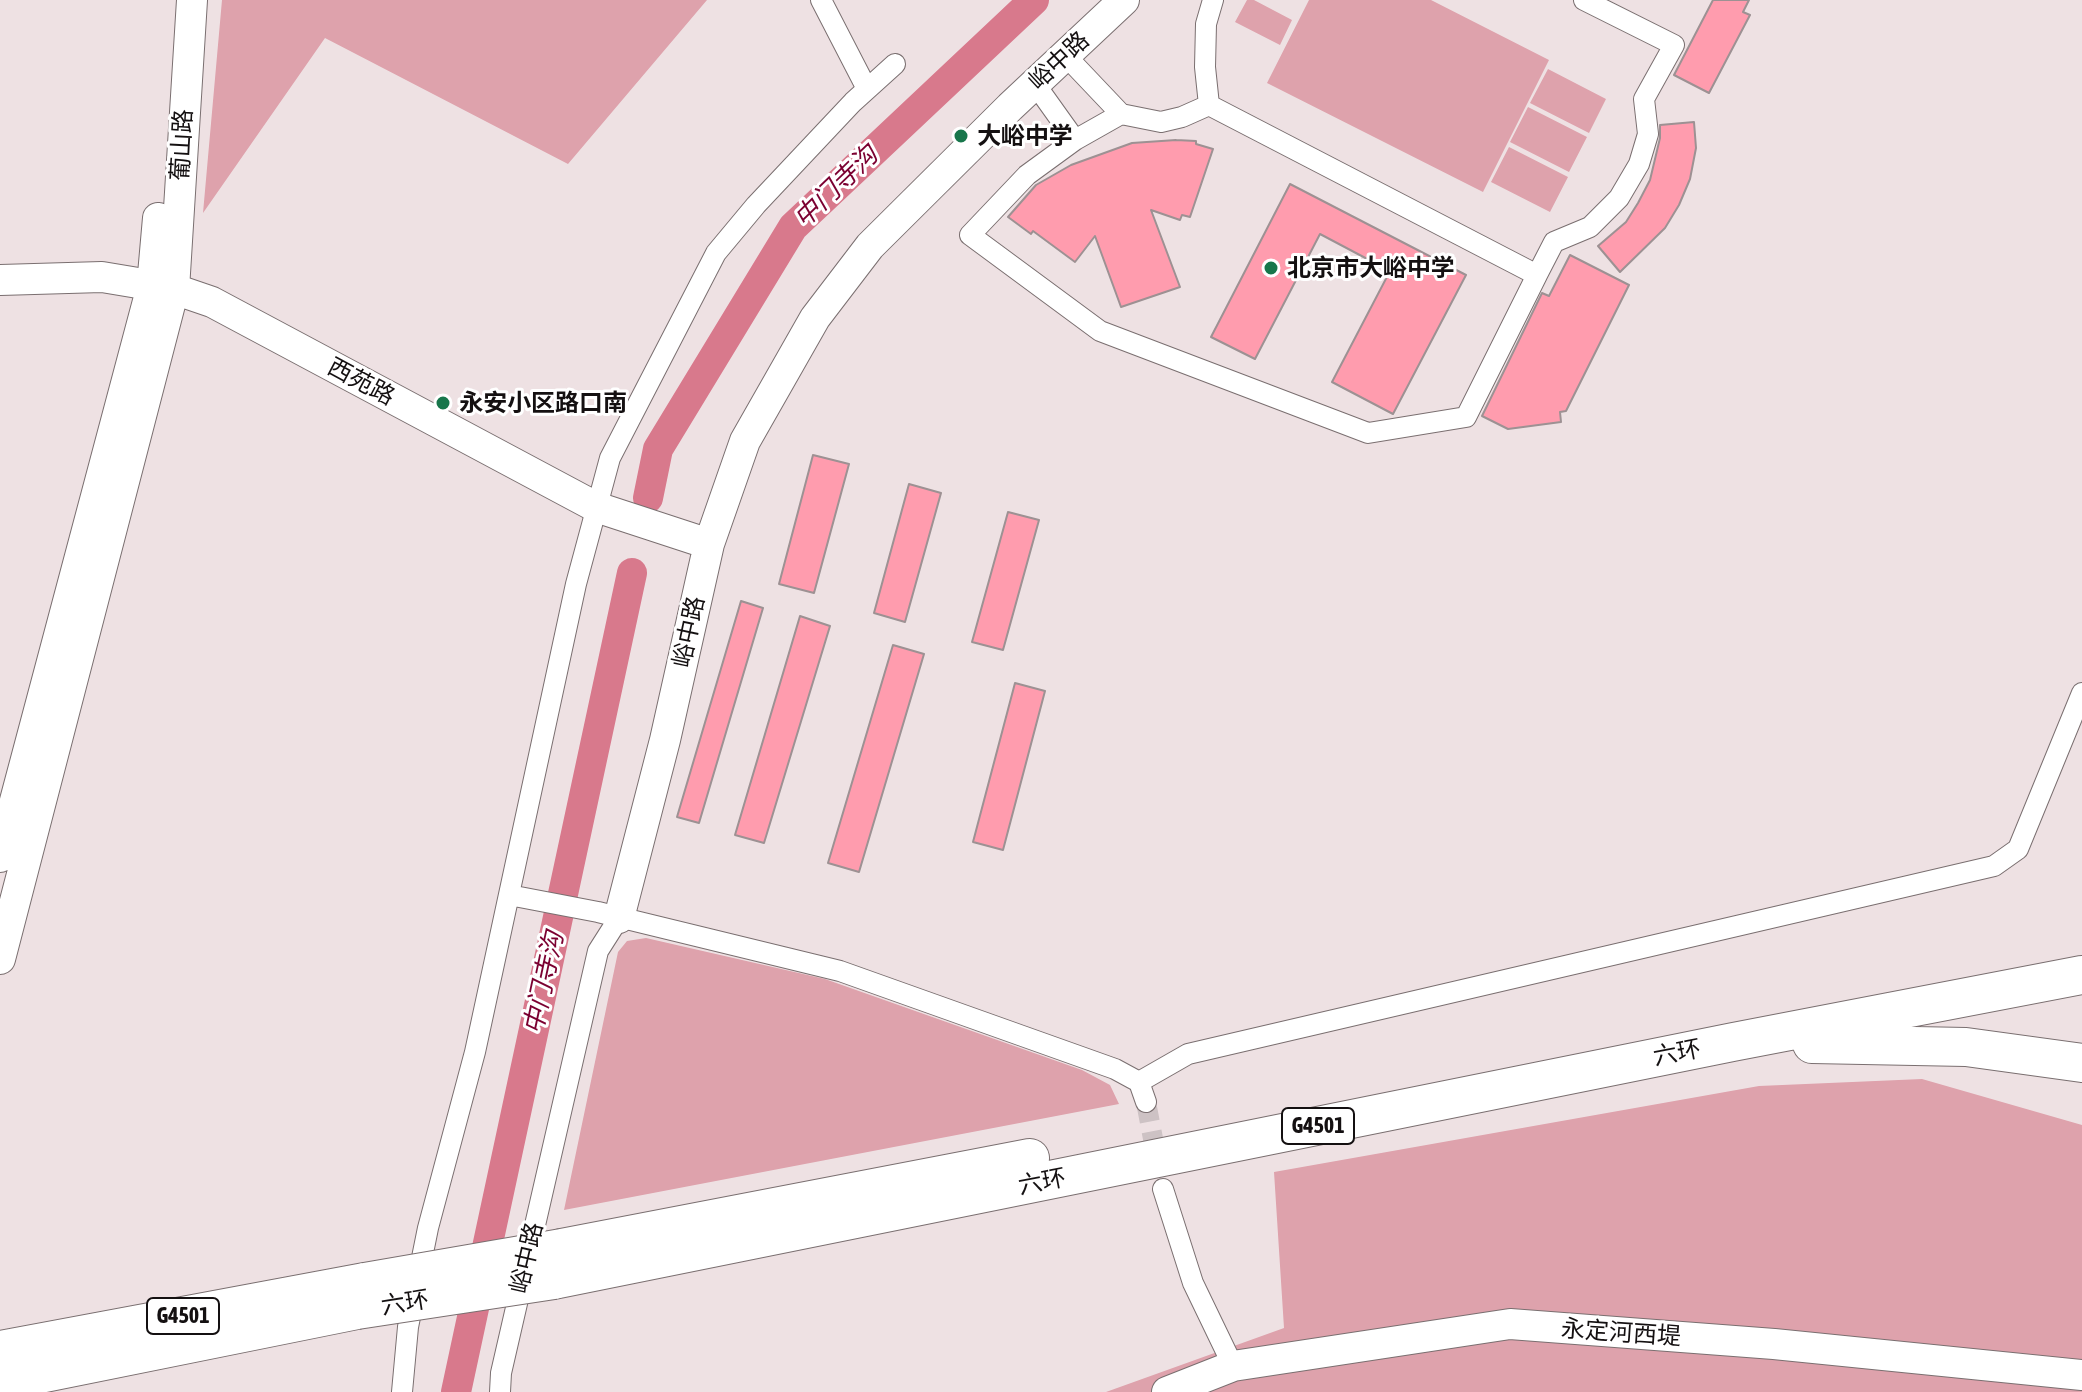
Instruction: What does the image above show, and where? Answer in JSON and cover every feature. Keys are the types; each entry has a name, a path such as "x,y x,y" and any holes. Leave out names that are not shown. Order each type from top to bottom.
{"highway":[{"name":"六环","path":"0,1350 558,1264 1733,1042 2075,961"},
{"name":"六环","path":"558,1264 2075,961"},
{"path":"1733,1042 1966,1047 2082,1063"},
{"name":"六环","path":"0,1382 361,1296"}],"main road":[{"name":"葡山路","path":"163,288 172,0"},
{"name":"葡山路","path":"163,288 192,0"},
{"name":"峪中路","path":"608,915 665,740 709,544 745,441 815,318 879,237 1124,0"},
{"name":"西苑路","path":"0,280 102,277 163,288 212,302 596,507 709,544"},
{"path":"0,857 163,288"},
{"path":"0,959 163,288"},
{"name":"永定河西堤","path":"1167,1392 1233,1366 1510,1324 1774,1344 2082,1375"}],"street":[{"path":"821,0 867,89"},
{"path":"1209,105 1205,67 1206,24 1213,0"},
{"path":"1121,114 1075,140 1027,175 970,235 1100,331 1368,433 1466,417 1554,242 1590,227 1619,198 1639,164 1648,134 1644,99 1674,45 1584,0"},
{"path":"1065,55 1121,114 1161,122 1209,105"},
{"path":"402,1392 408,1327 421,1256 475,1052 576,584 610,458 716,253 756,205 895,64"},
{"path":"1035,84 1075,140"},
{"path":"1209,105 1537,275"},
{"path":"1139,1082 1188,1054 1994,866 2018,849 2082,693"},
{"path":"510,895 608,915 840,971 1115,1069 1139,1082 1146,1102"},
{"name":"峪中路","path":"500,1392 501,1373 608,915"},
{"path":"1163,1189 1193,1283 1233,1366"}],"shaded area":[{"path":"222,0 707,0 568,164 325,38 203,213"},
{"path":"1247,0 1254,0 1292,20 1280,45 1235,22"},
{"path":"1309,0 1431,0 1549,60 1483,192 1267,83"},
{"path":"1548,69 1606,99 1589,133 1530,103"},
{"path":"1528,107 1587,137 1569,172 1510,142"},
{"path":"1509,147 1568,177 1550,212 1491,182"},
{"path":"646,938 825,979 1082,1070 1110,1085 1119,1104 564,1210 618,952 627,941"},
{"path":"1922,1079 2082,1125 2082,1392 1106,1392 1284,1328 1274,1172 1759,1086"}],"building":[{"path":"1713,0 1749,0 1743,12 1750,15 1709,93 1674,75"},
{"path":"1694,122 1696,148 1690,179 1679,205 1665,228 1620,272 1598,246 1626,222 1650,180 1660,125"},
{"path":"1196,141 1196,144 1213,149 1190,217 1182,215 1180,220 1151,210 1180,287 1121,307 1095,236 1075,262 1008,217 1036,185 1071,165 1132,143"},
{"path":"1290,184 1466,275 1393,414 1332,382 1390,271 1320,234 1255,359 1211,337"},
{"path":"1570,255 1629,285 1566,411 1560,412 1561,422 1508,429 1482,416 1542,293 1549,296"},
{"path":"813,455 849,464 814,593 779,584"},
{"path":"909,484 941,493 905,622 874,613"},
{"path":"1008,512 1039,520 1003,650 972,642"},
{"path":"741,601 763,608 699,823 677,817"},
{"path":"800,616 830,626 764,843 735,835"},
{"path":"893,645 924,654 859,872 828,863"},
{"path":"1015,683 1045,691 1003,850 973,842"}],"waterway":[{"name":"中门寺沟","path":"648,498 658,449 793,227 1034,0"},
{"name":"中门寺沟","path":"456,1392 632,573"}],"tunnel":[{"path":"1146,1102 1158,1165"}],"place":[{"name":"大峪中学","path":"961,136"},
{"name":"北京市大峪中学","path":"1271,268"},
{"name":"永安小区路口南","path":"443,403"}]}
